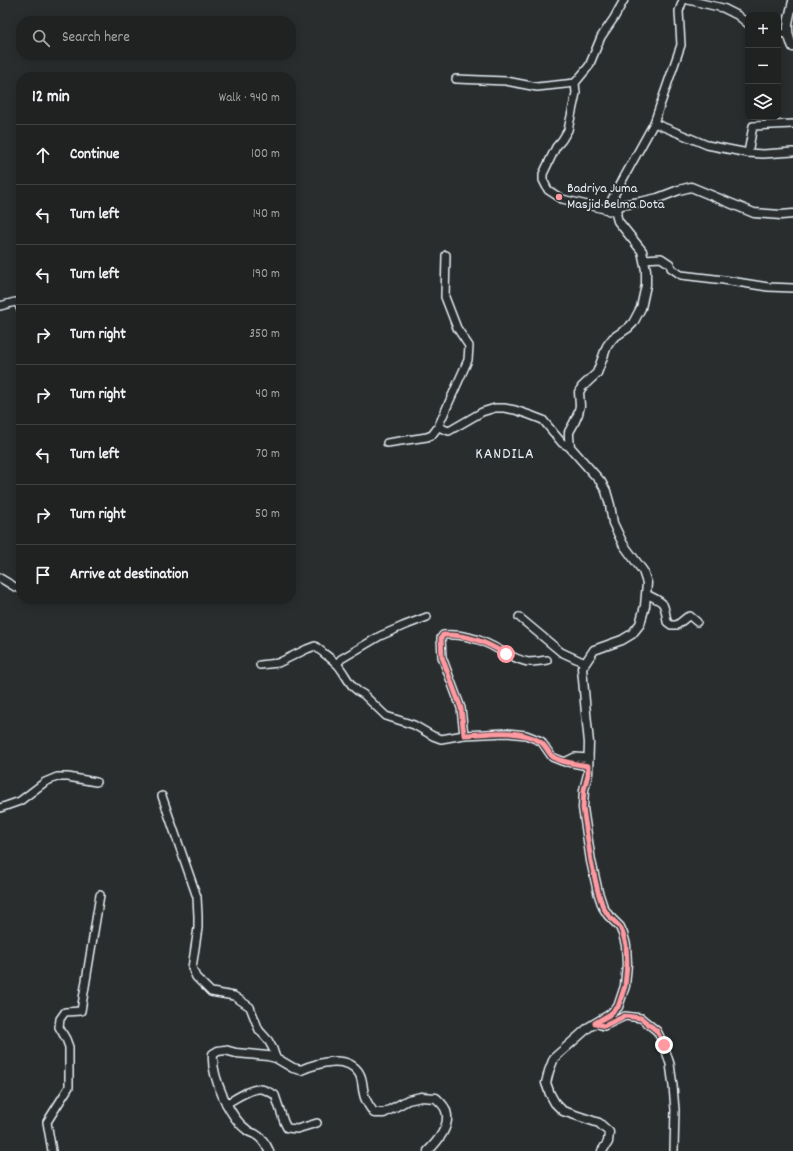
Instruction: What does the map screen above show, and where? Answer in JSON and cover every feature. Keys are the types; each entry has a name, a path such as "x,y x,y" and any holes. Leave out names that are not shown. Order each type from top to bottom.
{"main road":[{"path":"793,1 788,24 788,35 793,47"},
{"path":"602,1151 608,1142 609,1132 599,1123 563,1111 555,1103 546,1083 554,1058 588,1027 609,1015 618,1007 625,986 627,964 626,945 623,934 620,927 608,915 603,907 591,861 583,808 584,790 588,774 589,743 582,668 594,650 622,640 632,634 640,624 645,606 647,583 643,571 623,544 613,523 606,491 601,482 570,447 569,432 578,414 580,406 579,392 597,372 607,346 613,338 633,323 641,308 646,285 646,270 642,251 618,221 613,211 620,205 658,198 691,187 754,213 780,215 793,214"},
{"path":"268,1151 266,1144 257,1135 247,1130 234,1117 222,1096 212,1062 213,1054 218,1051 225,1050 236,1053 268,1056 276,1058 293,1068 301,1070 312,1065 329,1062 341,1062 348,1064 354,1067 359,1073 364,1095 368,1105 374,1113 384,1113 408,1100 421,1097 436,1098 446,1110 445,1128 436,1143 428,1151"}],"street":[{"path":"456,79 506,81 537,87 575,83 589,66 601,37 624,0"},
{"path":"575,83 576,94 568,130 556,147 543,174 543,180 548,190 562,199 613,211 612,199 654,123 681,45 680,11 683,0"},
{"path":"688,0 723,8 737,15 745,22"},
{"path":"781,33 788,35"},
{"path":"654,123 707,145 748,153 764,154 793,152"},
{"path":"748,153 753,126 793,124"},
{"path":"387,443 432,435 438,428 468,360 469,346 457,328 445,298 446,255"},
{"path":"644,258 661,258 670,264 671,268 681,275 768,287 793,288"},
{"path":"0,306 16,302"},
{"path":"438,428 449,431 482,412 495,408 504,408 523,412 543,420 562,443 570,447"},
{"path":"0,578 16,587"},
{"path":"646,594 660,601 664,605 667,622 670,625 677,625 690,616 697,622"},
{"path":"337,664 341,659 380,636 427,617"},
{"path":"519,617 561,652 585,663"},
{"path":"464,735 461,708 442,657 441,638 443,635 456,634 476,639 489,644 506,654 528,662 547,660"},
{"path":"260,665 278,663 316,646 337,664 351,686 363,694 386,716 414,725 433,736 441,739 464,735 507,733 526,735 541,741 552,757 565,762 589,762"},
{"path":"0,808 20,801 45,782 57,777 68,777 96,782"},
{"path":"162,796 197,897 198,928 192,968 196,977 211,992 234,996 250,1007 259,1030 268,1040 276,1058"},
{"path":"52,1151 47,1122 69,1087 69,1047 60,1027 60,1019 65,1012 82,1011 100,895"},
{"path":"595,1023 604,1026 625,1016 641,1018 657,1031 664,1045 670,1064 672,1078 675,1110 674,1151"},
{"path":"226,1104 242,1095 260,1089 275,1096 287,1128 297,1129 317,1123"}],"place":[{"name":"Badriya Juma Masjid Belma Dota","path":"559,197"}],"district":[{"name":"KANDILA","path":"505,454"}],"route":[{"path":"506,654 489,644 456,634 443,635 441,638 442,657 461,708 464,735 507,733 526,735 541,741 552,757 562,761 588,766 583,808 591,861 603,907 608,915 620,927 623,934 626,945 627,964 625,986 618,1007 609,1015 595,1023 604,1026 625,1016 641,1018 657,1031 664,1045"}]}
